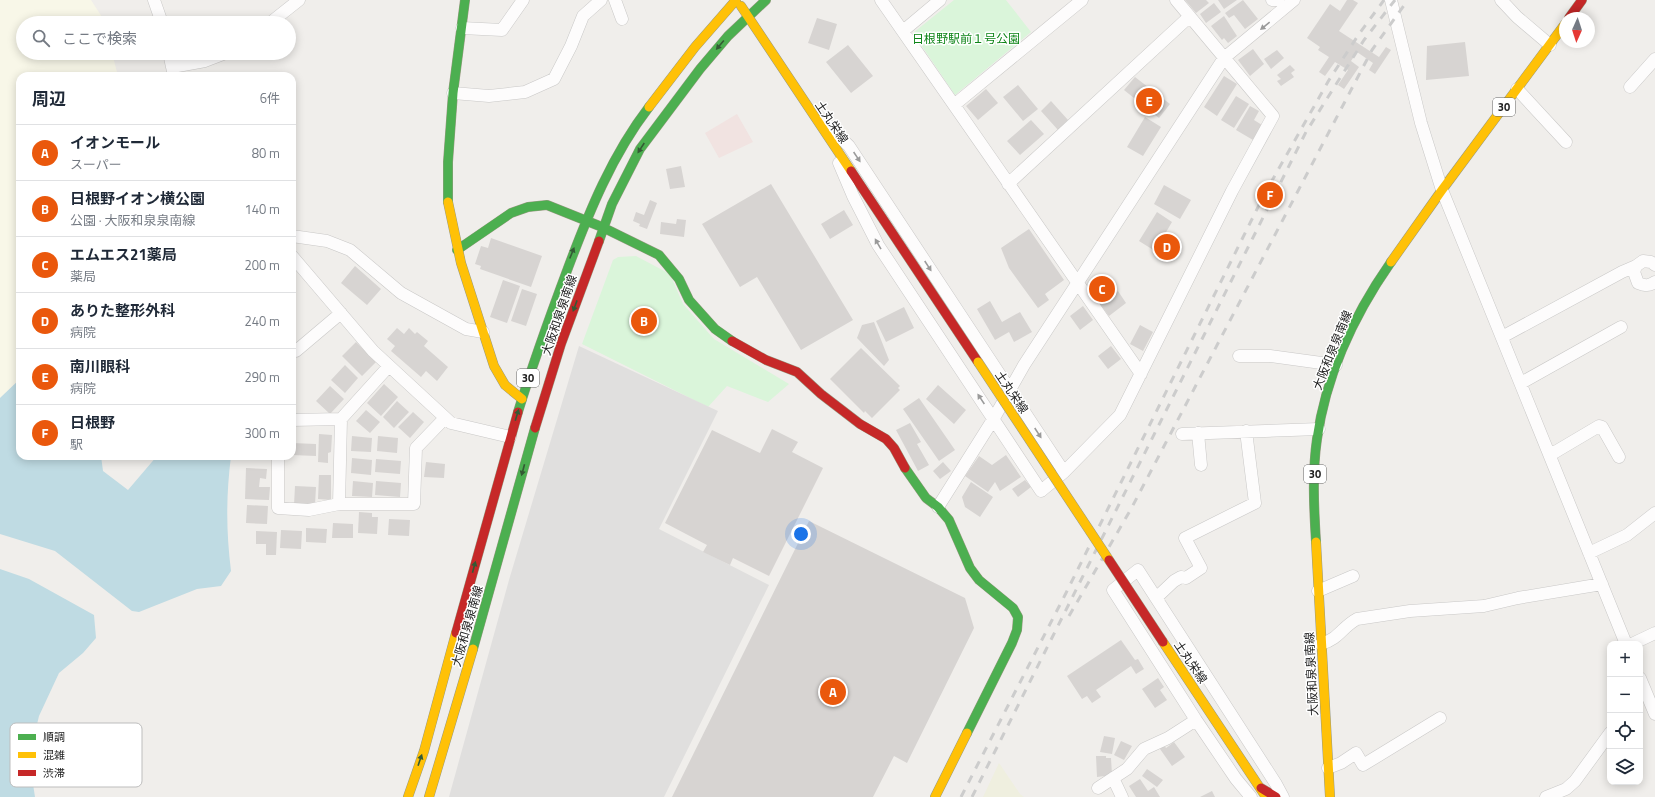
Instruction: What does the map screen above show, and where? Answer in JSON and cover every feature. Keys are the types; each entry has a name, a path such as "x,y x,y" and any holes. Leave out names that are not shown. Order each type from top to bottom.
{"main road":[{"path":"465,0 453,93 447,170 447,195 457,250 494,366 501,383 509,392 522,399"},
{"name":"土丸栄線","path":"737,0 1266,797"},
{"name":"大阪和泉泉南線","path":"408,797 426,743 510,437 537,349 586,220 607,172 638,121 695,47 737,0"},
{"name":"大阪和泉泉南線","path":"429,797 462,690 534,430 561,344 602,227 640,149 700,69 728,36 766,0"},
{"path":"1573,12 1582,0"},
{"name":"大阪和泉泉南線","path":"1328,795 1328,768 1314,501 1315,468 1319,429 1327,391 1353,324 1367,299 1442,190 1559,32"},
{"path":"457,250 500,219 528,207 547,205 602,227 658,255 679,279 689,300 715,329 736,344 766,360 797,372 821,394 860,424 886,439 894,448 926,498 938,507 952,525 970,568 979,580 1013,608 1018,618 1017,630 1012,642 935,797"},
{"path":"1261,788 1276,797"}],"street":[{"path":"154,0 160,16"},
{"path":"279,16 299,0"},
{"path":"462,28 502,30 523,0"},
{"path":"453,93 489,96 525,92 554,79 571,46 583,16 601,0"},
{"path":"615,0 622,19"},
{"path":"881,0 1141,374"},
{"path":"903,31 940,0"},
{"path":"954,105 1082,0"},
{"path":"827,135 853,196 878,245 1041,490 1064,472 1120,415 1232,191 1273,116 1176,0"},
{"path":"938,507 994,418 1024,365 1224,58 1294,0"},
{"path":"1391,0 1421,123 1442,190 1625,641"},
{"path":"1501,0 1517,17 1550,45"},
{"path":"1008,184 1189,17"},
{"path":"1630,87 1655,59"},
{"path":"171,60 173,71 208,60"},
{"path":"1517,89 1566,142"},
{"path":"810,110 849,146 1064,472"},
{"path":"296,237 327,241 350,250 402,293 466,329 483,332"},
{"path":"296,261 374,351 451,423 510,437"},
{"path":"1502,337 1622,272 1643,262 1654,263"},
{"path":"1636,266 1634,272 1638,282 1644,285 1650,285 1655,282"},
{"path":"296,351 341,313"},
{"path":"1521,383 1621,327"},
{"path":"1240,356 1270,356 1336,365"},
{"path":"339,504 341,419 390,366"},
{"path":"278,460 278,508 309,510 339,504 414,504 416,448 445,418"},
{"path":"296,420 341,419"},
{"path":"1550,455 1599,426 1602,427 1619,457"},
{"path":"1182,434 1319,429"},
{"path":"1156,598 1174,581 1181,577 1186,578 1201,568 1185,538 1256,503 1246,431"},
{"path":"1198,433 1201,465"},
{"path":"1589,553 1626,535 1655,512"},
{"path":"1250,797 1196,720 1113,590 1138,570 1283,797"},
{"path":"1318,591 1353,576"},
{"path":"1321,644 1334,639 1350,623 1357,619 1410,611 1484,606 1518,598 1602,584"},
{"path":"1638,641 1655,633"},
{"path":"1644,699 1655,714"},
{"path":"1328,768 1341,763 1356,753 1363,765 1440,718"},
{"path":"1098,788 1128,769 1144,749 1168,738 1196,720"},
{"path":"1546,797 1566,789 1575,781 1607,737"},
{"path":"1113,778 1122,797"}],"shaded area":[{"path":"0,0 91,0 101,16 16,16 16,60 114,60 117,72 16,72 16,383 0,398"},
{"path":"737,114 753,142 719,158 705,133"},
{"path":"579,346 718,411 659,529 769,585 664,797 449,797 509,580"}],"green space":[{"name":"日根野駅前１号公園","path":"954,0 1006,0 1031,32 955,95 913,33"},
{"path":"636,256 670,274 683,304 714,339 789,384 768,402 727,386 708,407 582,344 613,260 618,257"},
{"path":"999,763 1020,794 1024,797 983,797"}],"water":[{"path":"16,383 16,460 102,460 103,471 128,490 154,460 231,460 227,514 231,571 221,586 197,589 139,612 132,611 55,551 0,534 0,398"},
{"path":"0,569 29,579 94,615 96,638 83,653 59,673 39,716 37,723 10,723 10,787 33,787 35,797 0,797"}],"building":[{"path":"1185,0 1206,0 1209,3 1196,13"},
{"path":"1218,0 1237,0 1224,9"},
{"path":"1243,0 1258,19 1245,29 1234,15 1229,18 1225,13"},
{"path":"1347,0 1353,0 1358,3 1339,31 1379,57 1386,47 1391,50 1375,74 1369,70 1373,63 1357,52 1351,61 1359,67 1344,89 1338,85 1348,70 1335,62 1325,76 1319,72 1329,57 1318,50 1320,47 1307,38 1330,4 1340,11"},
{"path":"1214,3 1221,12 1206,23 1200,14"},
{"path":"1224,16 1237,36 1228,43 1224,38 1222,40 1211,26"},
{"path":"817,18 837,24 829,50 808,43"},
{"path":"1465,42 1469,76 1426,80 1427,46"},
{"path":"848,45 873,76 851,93 826,62"},
{"path":"1253,49 1264,64 1250,76 1238,60"},
{"path":"1277,50 1284,58 1271,69 1264,59"},
{"path":"1290,65 1295,70 1291,73 1294,77 1281,86 1277,81 1281,79 1277,75"},
{"path":"1224,76 1237,84 1217,116 1204,107"},
{"path":"1135,77 1170,104 1159,118 1124,90"},
{"path":"1018,85 1038,109 1023,121 1003,97"},
{"path":"986,89 998,103 978,120 966,106"},
{"path":"1236,96 1249,104 1234,128 1221,120"},
{"path":"1051,101 1068,120 1058,130 1041,111"},
{"path":"1250,106 1259,111 1254,120 1262,125 1253,140 1236,130"},
{"path":"1145,117 1161,127 1143,156 1127,147"},
{"path":"1031,120 1044,134 1020,155 1007,141"},
{"path":"681,166 685,187 670,189 666,169"},
{"path":"771,184 853,320 801,350 757,277 740,287 702,224"},
{"path":"1164,185 1191,200 1180,219 1154,204"},
{"path":"650,200 657,203 647,229 639,226 640,224 633,221 636,212 644,215"},
{"path":"844,210 853,225 830,239 821,224"},
{"path":"1157,212 1172,222 1155,251 1139,241"},
{"path":"677,219 686,220 684,237 660,234 661,222 676,224"},
{"path":"1029,229 1064,280 1045,294 1049,300 1038,308 1009,268 1001,248"},
{"path":"491,238 542,256 531,287 480,269 481,266 475,264 481,246 488,248"},
{"path":"355,266 381,289 367,305 341,283"},
{"path":"1106,277 1116,290 1103,300 1093,286"},
{"path":"503,280 520,286 507,323 490,317"},
{"path":"522,289 537,294 526,326 511,321"},
{"path":"1118,291 1126,303 1109,316 1100,304"},
{"path":"990,301 1002,322 1020,312 1032,332 1014,342 1009,332 995,340 977,309"},
{"path":"1083,306 1093,320 1080,330 1070,316"},
{"path":"904,307 914,328 886,342 876,321"},
{"path":"874,322 889,360 884,366 857,338 862,325"},
{"path":"1140,325 1153,332 1143,351 1130,344"},
{"path":"397,328 404,334 409,328 415,334 417,332 428,341 424,346 448,367 437,381 426,371 421,377 391,351 395,346 387,339"},
{"path":"356,342 376,362 362,376 342,356"},
{"path":"1111,346 1121,359 1108,369 1098,356"},
{"path":"861,348 900,386 898,388 900,390 872,418 865,411 864,413 830,379"},
{"path":"345,365 358,378 345,393 331,380"},
{"path":"384,384 398,397 381,416 367,403"},
{"path":"938,385 966,410 954,424 926,399"},
{"path":"330,386 344,399 330,414 316,401"},
{"path":"919,398 955,450 939,461 903,409"},
{"path":"397,401 409,412 394,428 383,417"},
{"path":"366,410 380,422 370,433 356,421"},
{"path":"413,412 424,422 410,438 398,427"},
{"path":"910,423 921,442 917,444 929,465 918,471 896,430"},
{"path":"772,429 798,442 792,452 823,468 769,576 733,558 730,565 703,552 707,545 665,523 712,430 760,453"},
{"path":"319,434 332,435 331,452 328,453 328,463 318,462"},
{"path":"352,436 372,438 371,452 351,451"},
{"path":"378,436 398,438 397,453 377,451"},
{"path":"296,443 316,444 316,456 296,455"},
{"path":"1006,455 1021,477 1000,491 995,482 988,492 965,476 979,456 992,465"},
{"path":"352,458 372,460 371,475 351,473"},
{"path":"376,459 401,461 400,474 375,472"},
{"path":"426,462 445,464 444,478 424,477"},
{"path":"943,462 951,471 940,479 933,471"},
{"path":"246,468 267,469 266,479 260,478 259,487 270,487 269,500 245,499"},
{"path":"319,475 331,475 331,500 318,499"},
{"path":"1025,480 1031,487 1018,497 1012,489"},
{"path":"353,481 373,483 372,497 352,496"},
{"path":"376,481 401,483 400,497 375,495"},
{"path":"971,482 993,497 980,517 965,507 962,497"},
{"path":"295,486 316,487 315,505 294,505"},
{"path":"247,505 268,506 267,524 246,523"},
{"path":"359,512 372,513 372,517 378,517 377,534 358,533"},
{"path":"389,519 410,520 409,536 388,535"},
{"path":"809,521 965,598 974,628 907,763 894,756 873,797 672,797"},
{"path":"333,523 353,524 353,538 332,538"},
{"path":"306,528 327,529 326,543 306,542"},
{"path":"281,530 302,531 301,549 280,548"},
{"path":"256,531 277,532 276,555 266,555 266,544 256,544"},
{"path":"1121,640 1135,660 1138,659 1144,669 1136,674 1131,666 1096,690 1101,697 1092,703 1087,696 1082,699 1067,676"},
{"path":"1158,678 1164,687 1160,690 1167,700 1155,708 1142,689"},
{"path":"1104,736 1115,738 1112,754 1100,752"},
{"path":"1121,741 1132,746 1124,760 1114,755"},
{"path":"1174,742 1185,757 1172,766 1160,749 1164,745 1166,748"},
{"path":"1096,756 1106,756 1106,758 1111,758 1112,775 1097,777"},
{"path":"1147,769 1163,780 1157,787 1142,776"},
{"path":"1140,779 1148,791 1154,787 1160,797 1136,797 1129,786"},
{"path":"1212,791 1215,797 1200,797"}],"railway":[{"path":"961,797 1066,593 1265,193 1329,80 1359,34 1384,0"},
{"path":"972,797 1306,132 1364,40 1395,0"},
{"path":"1069,616 1131,509 1372,50 1408,0"}],"traffic: fast":[{"path":"448,202 448,162 453,93 465,0"},
{"path":"599,241 612,204 640,149 700,69 728,36 766,0"},
{"path":"518,412 555,304 576,247 602,184 636,125 649,107"},
{"path":"457,250 511,213 528,207 547,205 602,227 659,255 679,279 689,300 715,329 732,341"},
{"path":"1316,542 1314,465 1321,415 1327,392 1354,324 1365,303 1391,262"},
{"path":"473,649 535,428"},
{"path":"905,468 926,498 938,507 949,520 970,568 979,580 1013,608 1018,617 1017,630 1012,643 967,733"}],"traffic: slow":[{"path":"649,107 695,47 736,0"},
{"path":"741,6 851,171"},
{"path":"1391,262 1442,190 1559,32"},
{"path":"448,202 461,263 494,366 505,385 522,399"},
{"path":"978,362 1109,560"},
{"path":"1316,542 1330,797"},
{"path":"408,797 424,751 456,633"},
{"path":"1163,642 1266,797"},
{"path":"429,797 473,649"},
{"path":"935,797 967,733"}],"traffic: jam":[{"path":"1573,12 1582,0"},
{"path":"851,171 978,362"},
{"path":"535,428 561,344 599,241"},
{"path":"732,341 766,360 797,372 821,394 860,424 886,439 894,448 905,468"},
{"path":"456,633 518,412"},
{"path":"1109,560 1163,642"},
{"path":"1261,788 1276,797"}],"place":[{"name":"南川眼科","path":"1149,101"},
{"name":"日根野","path":"1270,195"},
{"name":"ありた整形外科","path":"1167,247"},
{"name":"エムエス21薬局","path":"1102,289"},
{"name":"日根野イオン横公園","path":"644,321"},
{"name":"イオンモール","path":"833,692"}]}
